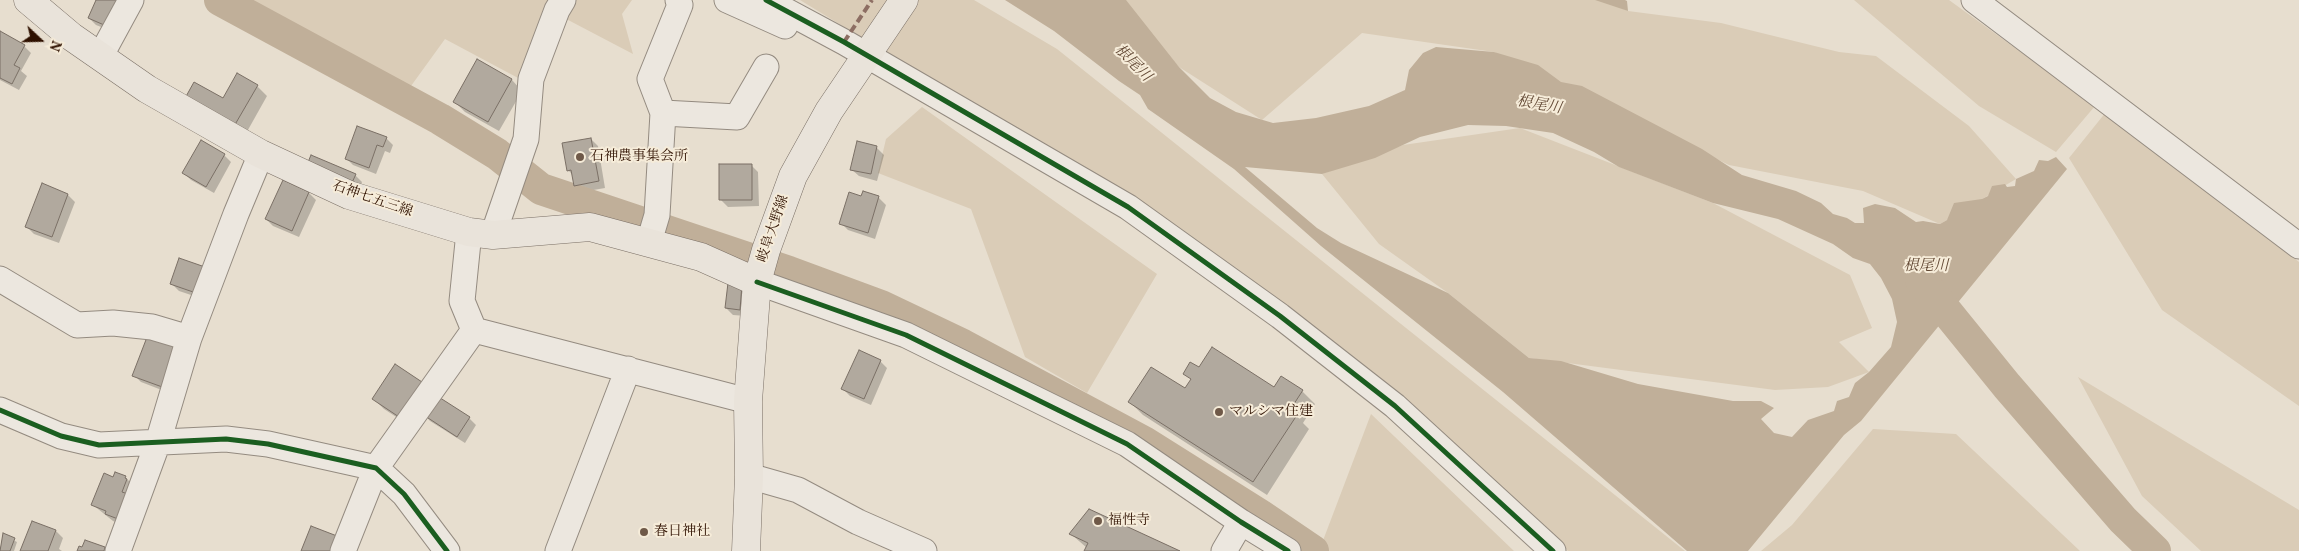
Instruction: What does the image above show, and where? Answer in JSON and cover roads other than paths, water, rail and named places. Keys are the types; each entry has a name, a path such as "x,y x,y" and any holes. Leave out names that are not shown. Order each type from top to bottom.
{"main road":[{"name":"石神七五三線","path":"28,0 72,37 147,89 261,154 349,195 481,233 590,227 652,231 701,257 761,269"},
{"name":"岐阜大野線","path":"746,551 749,476 748,401 761,269 793,176 829,112 904,0"}],"street":[{"path":"100,56 132,0"},
{"path":"474,330 462,300 481,233 526,139 531,79 557,10 563,0"},
{"path":"727,0 791,28 814,26"},
{"path":"766,0 814,26 872,48 1128,207 1280,316 1395,406 1553,551"},
{"path":"1974,0 2299,246"},
{"path":"652,231 663,113 650,79 680,2"},
{"path":"663,113 737,117 766,68"},
{"path":"118,551 158,442 189,338 261,154"},
{"path":"761,269 906,334 1127,444 1241,522 1288,551"},
{"path":"0,279 76,325 113,323 152,327 189,338"},
{"path":"474,330 748,401"},
{"path":"343,551 376,468 474,330"},
{"path":"558,551 628,369"},
{"path":"0,410 61,436 99,445 226,439 268,444 376,468 404,494 447,551"},
{"path":"749,476 798,490 858,522 924,551"},
{"path":"1224,551 1241,522"}],"water":[{"path":"1005,0 1126,0 1179,67 1210,98 1236,112 1273,123 1316,118 1369,106 1405,90 1409,70 1423,53 1436,47 1494,52 1538,65 1561,82 1582,86 1702,149 1742,175 1796,191 1821,203 1833,214 1847,218 1855,223 1864,223 1863,208 1875,204 1895,208 1916,222 1923,221 1940,224 1947,220 1954,203 1982,199 1988,196 1992,186 2005,184 2007,187 2015,186 2016,179 2034,171 2039,160 2048,161 2056,157 2067,169 1861,421 1844,435 1748,551 1687,551 1503,392 1321,246 1234,169 1148,109 1140,95 1054,31","holes":["1468,125 1506,126 1553,133 1594,152 1619,167 1713,203 1778,219 1833,244 1853,258 1870,264 1881,278 1892,299 1897,322 1891,347 1869,372 1855,383 1849,397 1837,401 1834,411 1808,420 1792,437 1774,433 1761,419 1774,408 1761,401 1733,401 1638,384 1561,361 1529,358 1448,293 1341,243 1317,228 1245,167 1322,174 1375,158 1420,137"]},
{"path":"1595,0 1625,0 1627,1 1628,11"}],"waterway":[{"path":"220,0 440,119 497,154 541,189 789,272 881,306 963,345 1144,442 1260,515 1313,551"},
{"name":"根尾川","path":"1921,280 2007,386 2123,520 2155,551"}],"place":[{"name":"石神農事集会所","path":"580,157"},
{"name":"マルシマ住建","path":"1219,412"},
{"name":"福性寺","path":"1098,521"},
{"name":"春日神社","path":"644,532"}]}
